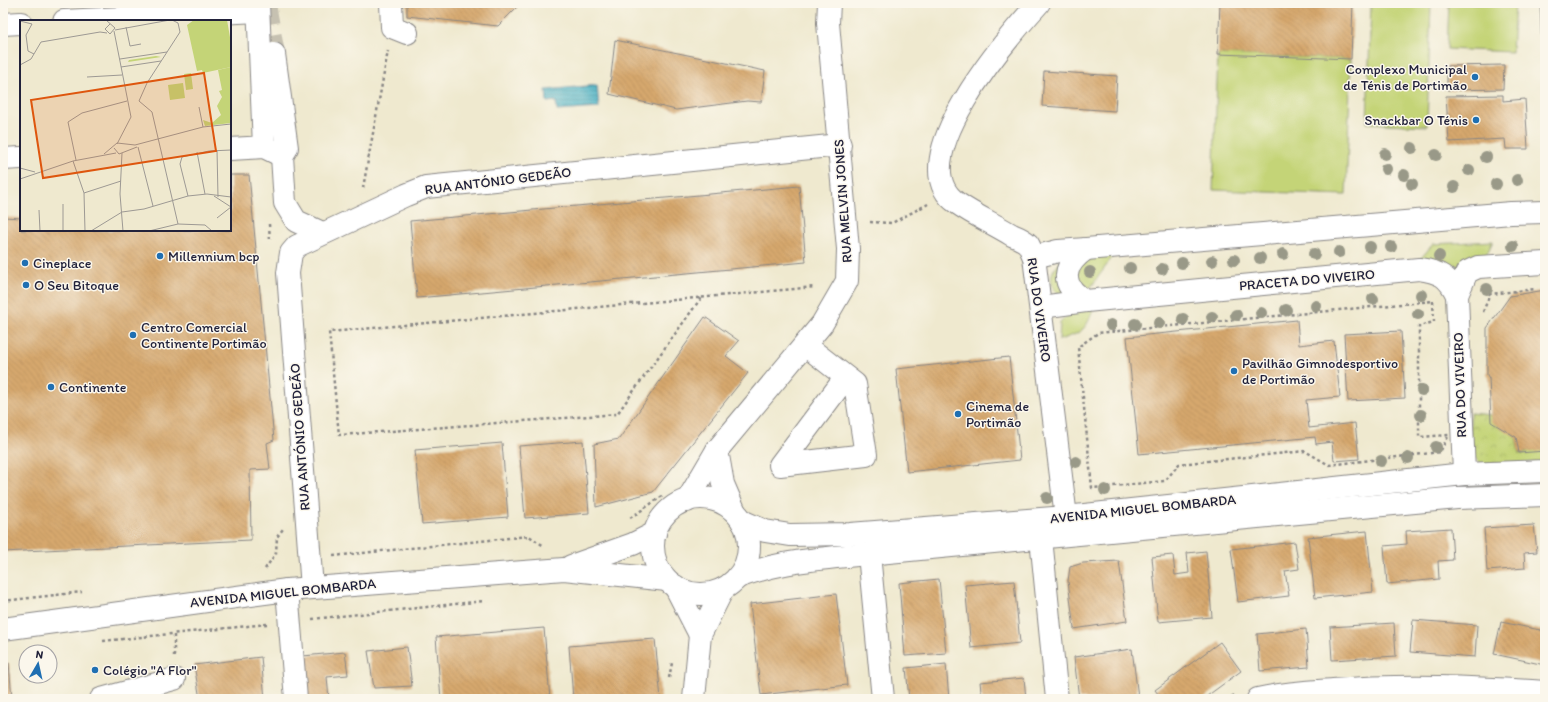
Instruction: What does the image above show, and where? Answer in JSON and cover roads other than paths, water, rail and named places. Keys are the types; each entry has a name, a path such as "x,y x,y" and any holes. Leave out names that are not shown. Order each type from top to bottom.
{"street":[{"path":"391,3 400,30"},
{"name":"RUA MELVIN JONES","path":"677,497 822,324 847,282 848,249 828,23 829,3"},
{"name":"RUA DO VIVEIRO","path":"1039,3 991,63 960,106 945,141 940,158 939,176 944,188 955,202 1027,243 1034,257 1066,517"},
{"path":"78,20 258,7 273,152 285,203 296,221 322,233"},
{"path":"3,24 20,23"},
{"path":"231,149 273,152 287,148 274,54"},
{"name":"RUA ANTÓNIO GEDEÃO","path":"312,588 288,273 291,253 297,246 322,233 426,187 840,145"},
{"path":"3,159 20,158"},
{"path":"1034,257 1058,251 1086,248 1503,214 1545,212"},
{"path":"1086,248 1076,256 1070,264 1066,278 1071,290 1086,300"},
{"path":"1457,296 1467,272 1478,267 1545,263"},
{"name":"PRACETA DO VIVEIRO","path":"1041,307 1086,300 1419,269 1434,271 1444,276 1452,284 1457,296"},
{"name":"RUA DO VIVEIRO","path":"1457,296 1464,474"},
{"path":"805,345 855,384 866,455 780,464 846,377"},
{"path":"694,699 700,635 731,583 748,559 749,549 746,529 723,484 717,450"},
{"name":"AVENIDA MIGUEL BOMBARDA","path":"739,517 765,531 790,535 843,534 1066,517 1464,474 1545,471"},
{"name":"AVENIDA MIGUEL BOMBARDA","path":"731,583 767,566 791,562 1468,498 1545,487"},
{"name":"AVENIDA MIGUEL BOMBARDA","path":"1468,498 1545,495"},
{"path":"700,635 671,583 661,572 655,558 653,543 655,533 662,519 673,508 677,497 713,500 729,507 739,517"},
{"path":"1057,699 1041,538 1066,517"},
{"name":"AVENIDA MIGUEL BOMBARDA","path":"564,569 604,555 655,533"},
{"path":"870,554 883,699"},
{"name":"AVENIDA MIGUEL BOMBARDA","path":"3,629 287,590 564,569 671,583"},
{"path":"671,583 693,593 713,592 731,583"},
{"path":"287,590 296,699"},
{"path":"101,699 174,679"},
{"path":"1258,699 1281,694 1378,693 1479,688 1545,692"}],"water":[{"path":"597,85 599,108 557,111 556,101 547,102 546,90"}],"tunnel":[{"path":"263,3 266,10 274,54"}],"place":[{"name":"Complexo Municipal de Ténis de Portimão","path":"1475,77"},
{"name":"Snackbar O Ténis","path":"1476,120"},
{"name":"Millennium bcp","path":"160,256"},
{"name":"Cineplace","path":"25,263"},
{"name":"O Seu Bitoque","path":"26,285"},
{"name":"Centro Comercial Continente Portimão","path":"133,335"},
{"name":"Pavilhão Gimnodesportivo de Portimão","path":"1234,371"},
{"name":"Continente","path":"51,387"},
{"name":"Cinema de Portimão","path":"958,414"},
{"name":"Colégio \"A Flor\"","path":"95,670"}]}
